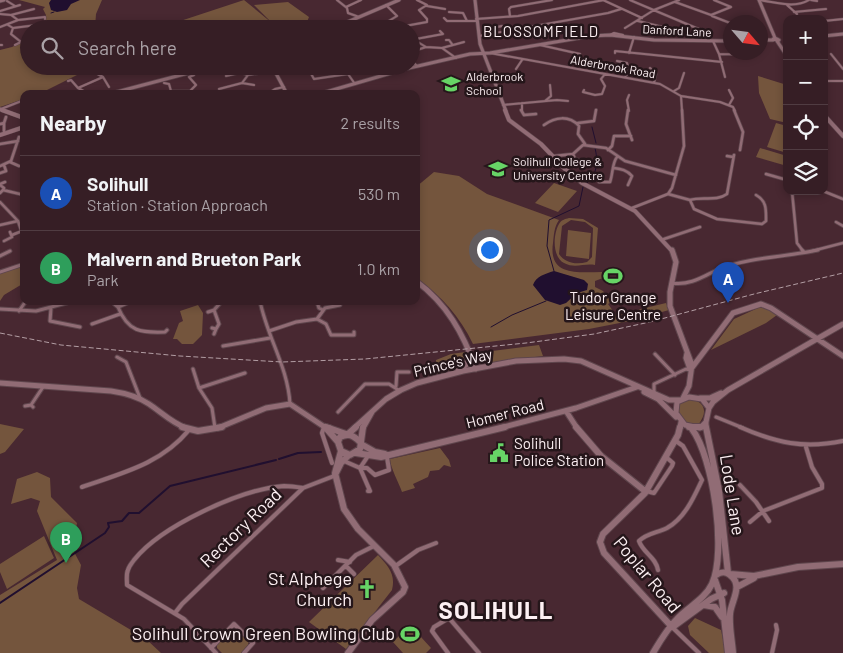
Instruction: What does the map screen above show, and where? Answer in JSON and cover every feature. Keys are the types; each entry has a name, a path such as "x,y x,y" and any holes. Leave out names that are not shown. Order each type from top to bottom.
{"street":[{"path":"338,0 346,7 348,13 360,17"},
{"path":"346,7 361,0"},
{"path":"353,20 399,0"},
{"path":"417,0 425,3 427,6 445,9"},
{"path":"475,0 482,53 492,73 509,120 554,156 565,170 586,185 632,208 664,239 675,258 670,292 671,309 687,353 690,370 689,386 682,399 675,404 680,421 677,438 645,490"},
{"path":"510,16 509,9 511,8 552,0"},
{"path":"444,18 447,21 477,20 603,0 642,18"},
{"path":"630,0 706,33 719,54 725,77"},
{"path":"625,28 654,10 679,0"},
{"path":"712,15 731,7 714,0"},
{"path":"759,0 787,4 806,3 810,0 817,1"},
{"path":"759,0 776,40 783,50"},
{"path":"794,0 797,4"},
{"path":"5,2 16,6"},
{"path":"675,2 723,20"},
{"path":"787,4 796,13 827,9"},
{"path":"0,10 20,5"},
{"path":"386,6 397,16 389,20"},
{"path":"420,24 426,23 427,18 419,10 427,6"},
{"path":"0,14 11,15 33,8"},
{"path":"479,36 608,13 621,9"},
{"path":"450,13 463,13 467,21"},
{"path":"11,15 18,20"},
{"path":"828,21 843,19"},
{"path":"0,27 18,20"},
{"path":"20,20 45,20"},
{"path":"638,21 672,29"},
{"path":"8,24 13,28"},
{"path":"13,28 20,26"},
{"path":"493,34 492,28 502,26"},
{"path":"13,28 11,33 20,41"},
{"path":"420,38 443,34 440,30"},
{"path":"828,35 843,34"},
{"name":"Danford Lane","path":"420,67 474,53 490,53 610,35 654,40 723,41"},
{"path":"629,52 634,37"},
{"path":"768,40 783,39"},
{"path":"446,40 449,40 452,44"},
{"path":"15,45 20,42"},
{"path":"420,42 426,47"},
{"path":"420,49 443,47 464,42"},
{"path":"540,45 551,49 578,53"},
{"path":"443,47 456,58"},
{"path":"615,51 722,62"},
{"name":"Alderbrook Road","path":"490,53 654,83 674,90 681,96"},
{"path":"719,54 723,54"},
{"path":"831,54 843,69"},
{"path":"516,69 522,60"},
{"path":"617,61 624,61 628,64 629,72 624,77"},
{"path":"650,68 656,74 654,83"},
{"path":"674,90 679,88 684,73"},
{"path":"584,90 584,92 598,96 604,91 601,79 605,74"},
{"path":"100,75 109,87"},
{"path":"126,90 190,75"},
{"path":"192,75 187,77 196,85 192,90"},
{"path":"242,83 248,75"},
{"path":"277,75 285,90"},
{"path":"311,75 316,80 343,75"},
{"path":"349,75 355,84"},
{"name":"Danford Lane","path":"334,90 388,75"},
{"path":"78,88 103,77"},
{"path":"70,80 82,90"},
{"path":"828,81 843,81"},
{"path":"106,83 111,82"},
{"path":"164,83 169,84 171,90"},
{"path":"219,88 225,89 242,83 252,84"},
{"path":"550,84 551,96"},
{"path":"273,90 284,87"},
{"path":"729,90 733,98 729,105"},
{"path":"551,96 557,100"},
{"path":"545,101 551,96"},
{"path":"608,150 612,146 614,136 631,138 626,124 630,114 628,96"},
{"path":"668,194 676,175 684,146 681,96 729,105 735,110 743,132 740,150"},
{"path":"503,104 557,100 568,101"},
{"path":"0,109 20,102"},
{"path":"522,103 521,110 524,115 536,114"},
{"path":"0,109 20,116"},
{"path":"544,125 565,118 578,123 594,121 596,110"},
{"path":"4,131 4,124 7,118"},
{"path":"828,119 843,136"},
{"path":"578,123 578,134 585,145 608,150 617,157 632,164 676,175"},
{"path":"0,135 20,128"},
{"path":"0,173 6,170 2,166 10,162 14,157 19,139 2,142"},
{"path":"554,156 572,154 585,145"},
{"path":"572,154 576,159 590,163"},
{"path":"632,208 668,194 690,200 701,196 725,197 734,156 728,156"},
{"path":"599,182 610,182 616,169 614,160 617,157"},
{"path":"10,162 18,166 14,166"},
{"path":"616,169 625,170 631,174 628,185"},
{"path":"766,174 783,179"},
{"path":"5,182 0,185 4,188 1,192 20,195"},
{"path":"828,193 843,199"},
{"path":"690,200 694,209 717,219 762,224 766,221 766,206 762,198 756,195"},
{"path":"792,195 797,243 804,252"},
{"path":"0,203 18,221 20,226"},
{"path":"0,225 18,221"},
{"path":"836,222 843,226"},
{"path":"664,239 700,227"},
{"path":"4,240 12,238 11,233 20,231"},
{"path":"671,283 680,285 720,269 748,261 804,252 843,243"},
{"path":"0,256 8,253"},
{"path":"1,270 20,265"},
{"path":"420,284 434,294 450,312 469,350 476,369"},
{"path":"654,392 654,384 694,367 733,313 761,304 771,308 843,356"},
{"path":"18,311 23,305"},
{"path":"0,309 18,311 51,308 61,305"},
{"path":"116,305 131,331 144,333 166,332"},
{"path":"118,307 123,305"},
{"path":"208,312 214,310 218,305"},
{"path":"261,305 270,338 288,384 290,404"},
{"path":"319,305 323,310"},
{"path":"317,319 323,310 333,305 340,305"},
{"path":"51,308 50,321 76,328"},
{"path":"214,310 220,321 214,334"},
{"path":"93,323 120,314"},
{"path":"269,331 296,322 317,319 326,324 331,335 354,335 354,332"},
{"path":"637,387 654,392 669,400 697,397 710,398 728,390 843,324"},
{"path":"212,328 216,329"},
{"path":"222,347 270,338"},
{"path":"469,350 478,363 490,366"},
{"path":"446,375 467,366 469,350"},
{"path":"655,354 675,375"},
{"path":"117,358 126,362 140,398"},
{"name":"Prince's Way","path":"347,434 398,388 490,366 555,358 589,364 637,387"},
{"path":"199,372 194,371 200,388 212,408 215,429"},
{"path":"338,412 365,384 375,383 398,388 397,372 410,372"},
{"path":"200,388 246,373"},
{"path":"624,382 627,386 626,392 643,394 665,406"},
{"path":"0,383 111,391 140,398 190,430 198,432 215,429 272,407 290,404 324,426 347,434 375,452 388,455 387,459 390,468 386,472 375,475 367,468 360,468 344,460"},
{"path":"25,406 32,406 43,386"},
{"path":"689,386 709,408"},
{"path":"637,387 658,399 691,429"},
{"name":"Homer Road","path":"356,453 368,456 388,455 493,431 566,411 637,387"},
{"path":"677,438 691,429 700,428 706,422 709,408 713,402 728,390"},
{"path":"566,411 578,431 593,448 645,490 654,493 672,466 673,463 666,456"},
{"name":"Prince's Way","path":"361,443 362,430 372,412"},
{"path":"716,417 773,441 806,447 830,445 843,441"},
{"name":"Lode Lane","path":"706,422 707,437 719,491 729,574"},
{"path":"324,426 338,442 341,450 349,455"},
{"path":"324,426 321,430 332,463"},
{"name":"Lode Lane","path":"691,429 699,436 702,443 712,481 718,550 715,576"},
{"path":"82,487 160,458 176,446 190,430"},
{"path":"338,442 340,438 347,434"},
{"path":"658,570 657,564 640,547 639,542 646,534 668,528 676,522 702,480 677,438"},
{"path":"335,475 349,455 360,450 361,443"},
{"path":"750,522 763,511 822,488 822,484 812,467 811,458 806,447"},
{"path":"341,450 334,464 344,509 352,521 375,546 396,565 404,580 405,587 403,592 372,620 348,653"},
{"path":"360,468 368,456"},
{"path":"360,468 370,490 368,491"},
{"name":"Rectory Road","path":"175,613 182,604 303,488 335,475"},
{"path":"216,653 188,622 127,585 124,576 136,558 149,546 193,516 231,498 259,490 292,485 303,488"},
{"path":"740,486 756,502 769,521"},
{"name":"Poplar Road","path":"645,490 645,493 603,534 600,542 604,553 672,627"},
{"path":"396,565 418,550 436,543"},
{"path":"323,588 356,555 375,546"},
{"path":"338,560 350,562"},
{"path":"653,653 678,618 700,600 715,576 720,572 744,577 756,577 794,567 843,564"},
{"path":"344,567 354,574"},
{"path":"729,574 735,578 737,589 730,613 733,653"},
{"path":"715,576 720,592 728,653"},
{"path":"672,627 720,592 732,594 756,577"},
{"path":"704,605 711,604 718,609 724,624"},
{"path":"443,605 449,618 479,653"},
{"path":"448,653 432,630 438,623 449,618"},
{"path":"212,648 234,623 254,643 244,653"},
{"path":"772,653 778,630 776,625"},
{"path":"672,627 699,653"}],"shaded area":[{"path":"19,0 102,0 96,20 46,20 43,9 45,7"},
{"path":"51,0 80,0 71,4 67,10 57,12 51,10 49,3"},
{"path":"244,0 268,20 183,20"},
{"path":"288,2 309,17 308,20 269,20 254,5"},
{"path":"20,43 20,75 77,75 47,90 20,90 20,100 0,107 0,50"},
{"path":"758,76 783,84 783,122 770,119 759,93"},
{"path":"776,123 783,125 783,152 767,147"},
{"path":"760,148 783,155 783,165 756,157"},
{"path":"434,172 459,176 487,194 559,220 555,228 553,243 555,262 560,267 575,272 602,272 603,278 595,281 595,287 603,291 613,301 608,304 616,315 666,303 669,310 630,321 589,329 473,344 449,307 420,281 420,184"},
{"path":"554,183 577,191 558,212 535,203"},
{"path":"569,218 583,219 598,228 595,265 568,265 557,256 555,239 557,228 563,220","holes":["571,220 585,222 593,228 592,257 583,263 568,261 559,254 562,226"]},
{"path":"568,230 591,233 589,259 566,256"},
{"path":"20,266 20,285 4,295 0,301 0,273"},
{"path":"554,271 584,280 588,284 587,290 577,293 566,303 560,305 545,300 533,285 539,277"},
{"path":"198,305 203,313 202,335 193,344 182,344 177,339 173,339 179,323 183,321 180,311"},
{"path":"760,307 765,307 777,315 766,323 711,350 734,319"},
{"path":"539,345 543,356 490,363 485,362 476,353"},
{"path":"465,352 466,358 460,365 436,374 436,360 451,354"},
{"path":"689,399 699,402 704,408 703,416 698,425 686,422 678,411 680,403"},
{"path":"0,424 24,429 5,452 0,454"},
{"path":"440,448 449,460 451,467 444,465 439,470 430,471 428,477 413,484 415,488 402,492 390,459"},
{"path":"37,472 50,478 51,497 77,523 73,550 81,565 77,588 79,599 146,639 161,653 0,653 0,595 57,560 37,511 40,501 31,498 11,504 17,479"},
{"path":"44,536 54,558 7,589 0,572 0,564"},
{"path":"378,555 392,575 392,590 346,649 309,622"},
{"path":"695,618 721,630 726,653 709,653 690,635 688,626"},
{"name":"Solihull Crown Green Bowling Club","path":"410,625 431,648 426,653 403,653 393,642"},
{"path":"233,628 249,640 248,645 241,653 222,653 217,648 217,645"}],"waterway":[{"path":"592,127 596,143"},
{"path":"587,183 591,179 596,167 597,157 595,148"},
{"path":"554,271 547,246 549,220 579,206 583,187"},
{"path":"491,327 512,315 546,301"},
{"path":"279,459 298,453 321,452"},
{"path":"0,603 105,533 109,527 108,523 122,521 129,513 139,513 170,486 276,460"}],"railway":[{"path":"0,333 61,345 180,356 282,362 365,359 526,343 594,334 650,322 754,294 843,273"}],"place":[{"name":"Alderbrook School","path":"451,84"},
{"name":"Solihull College & University Centre","path":"498,169"},
{"name":"Tudor Grange Leisure Centre","path":"613,276"},
{"name":"Solihull","path":"728,303"},
{"name":"Solihull Police Station","path":"499,453"},
{"name":"Malvern and Brueton Park","path":"66,563"},
{"name":"St Alphege Church","path":"367,589"},
{"name":"Solihull Crown Green Bowling Club","path":"410,634"}],"district":[{"name":"BLOSSOMFIELD","path":"541,32"},
{"name":"SOLIHULL","path":"496,611"}]}
